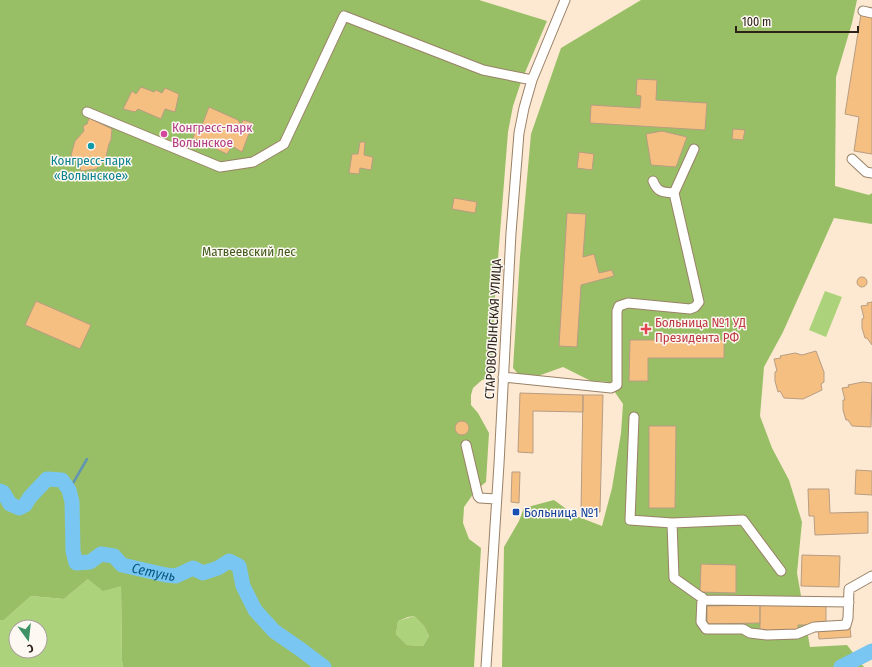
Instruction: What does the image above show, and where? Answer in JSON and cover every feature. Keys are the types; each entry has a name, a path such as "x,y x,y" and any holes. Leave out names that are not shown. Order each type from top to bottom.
{"street":[{"name":"СТАРОВОЛЫНСКАЯ УЛИЦА","path":"486,667 511,232 519,133 532,80 565,0"},
{"path":"88,112 220,167 253,162 284,144 344,16 483,70 532,80"},
{"path":"503,377 611,388 615,387 617,385 617,311 619,306 628,303 690,310 698,305 699,302 674,193 694,149"},
{"path":"852,159 866,172 872,173"},
{"path":"653,181 659,191 674,193"},
{"path":"634,417 630,520 672,523 743,520 781,571"},
{"path":"466,445 478,496 480,498 496,499"},
{"path":"672,523 674,578 705,600 849,602"},
{"path":"702,598 701,622 706,629 743,629 750,633 767,635 797,634 814,627 846,624 848,618 849,590 872,576"}],"green space":[{"name":"Матвеевский лес","path":"0,0 479,0 547,21 521,82 513,106 508,132 494,309 492,377 482,380 473,388 471,395 471,405 478,413 489,433 486,482 476,490 464,507 463,523 469,539 481,548 474,667 123,667 121,586 103,591 88,579 64,599 31,596 4,620 0,620","holes":["414,616 424,626 429,636 423,646 407,645 396,634 398,621 408,617"]},
{"name":"Больница №1 УД Президента РФ","path":"641,0 857,0 852,23 836,77 835,186 869,195 872,193 872,224 834,218 783,332 764,367 760,416 772,448 789,480 802,522 797,573 810,647 847,645 864,667 502,667 504,547 519,521 524,508 554,500 576,516 602,526 612,488 621,433 623,404 608,382 591,381 563,367 524,381 513,368 520,257 531,134 561,48"},
{"path":"825,291 842,297 826,337 809,330"},
{"path":"88,579 121,585 123,667 0,667 0,620 4,620 31,596 64,599"},
{"path":"414,616 424,626 429,636 423,646 407,645 396,634 398,621"}],"building":[{"path":"861,14 872,16 872,154 854,151 859,117 845,114"},
{"path":"637,79 657,80 656,100 707,103 705,130 590,123 591,105 640,108 641,96 636,95"},
{"path":"141,87 154,92 156,90 162,93 165,88 179,94 175,112 165,109 161,119 138,109 135,112 123,109 132,91 136,94"},
{"path":"209,107 238,120 241,125 243,120 253,123 242,152 232,146 227,154 193,138 198,124 202,125"},
{"name":"Конгресс-парк «Волынское»","path":"89,118 112,129 111,140 103,162 96,169 81,171 79,163 73,159 71,155 75,141 84,131 83,126 87,124"},
{"path":"733,129 745,130 743,140 732,139"},
{"path":"662,131 687,137 676,167 651,165 646,134"},
{"path":"360,142 365,142 364,155 373,157 371,170 360,168 359,174 349,173 352,154 358,154"},
{"path":"579,152 594,154 592,170 577,168"},
{"path":"454,198 477,202 475,213 452,209"},
{"path":"567,213 586,214 583,257 594,254 599,273 612,270 614,276 581,285 577,347 559,346"},
{"path":"498,269 502,269 501,277 497,277"},
{"path":"862,277 867,282 862,287 857,282"},
{"path":"36,301 91,325 80,349 25,325"},
{"path":"872,302 872,345 867,338 865,338 862,328 862,319 864,318 861,306 868,305 867,303"},
{"path":"630,340 724,340 724,358 648,358 648,381 629,381"},
{"path":"816,351 824,372 824,382 821,384 822,390 803,399 784,398 780,391 778,392 775,381 775,372 777,371 774,359 781,358 780,356 795,353 802,355"},
{"path":"863,382 872,383 871,427 852,426 848,420 846,420 843,410 843,400 845,400 842,388 849,387 848,385"},
{"path":"520,393 583,395 583,412 533,411 533,453 518,452"},
{"path":"583,395 603,395 600,512 581,511"},
{"path":"459,421 465,421 469,425 469,431 465,435 459,435 455,431 455,425"},
{"path":"649,426 676,426 675,508 649,508"},
{"path":"856,470 872,471 872,495 855,494"},
{"path":"512,472 520,472 519,503 511,502"},
{"path":"808,489 829,489 830,513 868,512 868,533 815,535 814,516 809,516"},
{"path":"802,555 840,556 839,587 801,586"},
{"path":"701,564 736,565 736,593 700,592"},
{"path":"760,605 826,605 826,625 798,625 798,631 760,631"},
{"path":"760,605 760,623 707,624 707,606"},
{"path":"850,627 851,637 819,639 818,628"}],"waterway":[{"path":"69,490 87,459"},
{"name":"Сетунь","path":"0,491 3,492 10,504 19,508 25,505 30,497 47,479 62,480 69,490 72,502 73,551 76,563 90,562 101,554 114,556 122,565 176,576 193,568 203,573 218,568 229,561 239,566 243,586 255,610 274,631 324,667"},
{"name":"Сетунь","path":"841,667 872,651"}],"place":[{"name":"Конгресс-парк Волынское","path":"164,134"},
{"name":"Конгресс-парк «Волынское»","path":"91,146"},
{"name":"Больница №1 УД Президента РФ","path":"646,329"},
{"name":"Больница №1","path":"516,512"}]}
